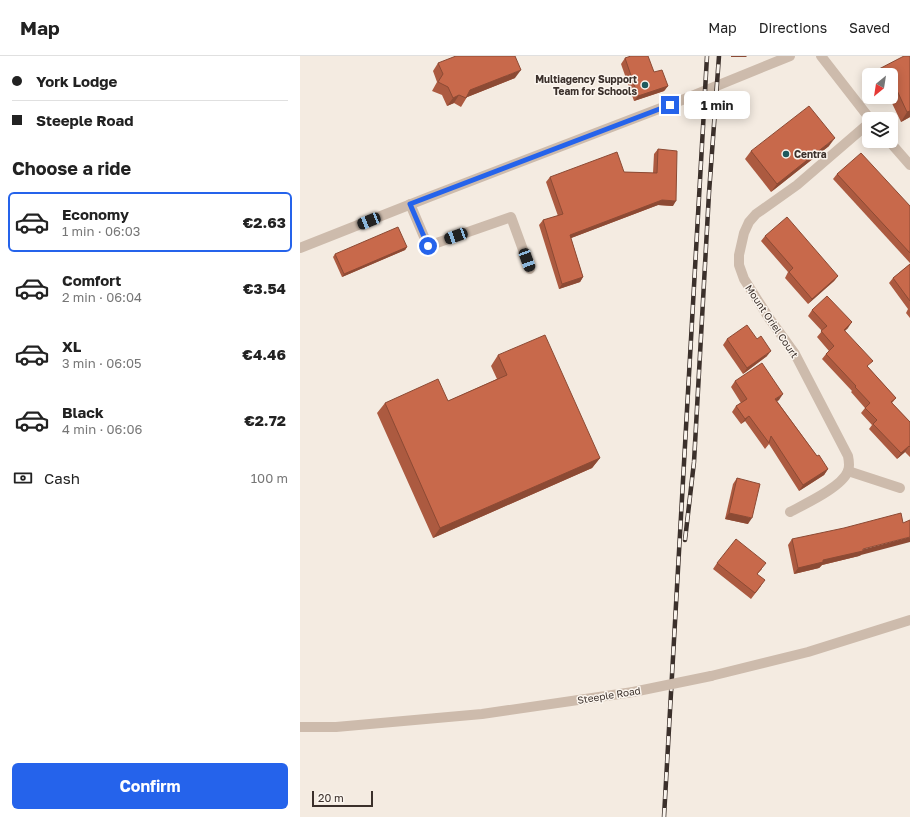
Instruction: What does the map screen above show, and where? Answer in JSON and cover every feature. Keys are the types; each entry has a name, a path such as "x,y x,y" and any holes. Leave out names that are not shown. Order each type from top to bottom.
{"street":[{"path":"300,248 410,204 670,105 790,56"},
{"path":"821,56 865,112"},
{"name":"Mount Oriel Court","path":"848,471 848,456 795,354 769,318 744,279 739,265 739,255 744,233 749,222 756,214 797,185 862,129"},
{"path":"895,148 910,165"},
{"path":"410,204 428,246 511,217 530,269"},
{"path":"790,512 831,489 848,471 900,488"},
{"name":"Steeple Road","path":"300,727 336,727 482,714 633,692 711,676 808,652 910,620"}],"building":[{"path":"456,56 515,56 521,70 470,90 466,98 459,95 453,98 448,87 438,82 443,74 438,63"},
{"name":"Multiagency Support Team for Schools","path":"631,56 648,56 654,72 662,70 668,86 638,96 625,58"},
{"path":"904,56 910,56 910,111 907,112 898,93 898,68 881,68"},
{"name":"Centra","path":"809,106 835,138 777,184 751,151"},
{"path":"658,149 677,151 676,201 662,200 570,235 583,277 562,284 543,220 563,214 550,177 617,152 624,172 657,173"},
{"path":"861,153 910,206 910,253 837,174"},
{"path":"787,217 838,276 812,299 789,272 793,268 765,236"},
{"path":"398,227 407,247 344,274 335,254"},
{"path":"910,264 910,301 893,278"},
{"path":"827,296 852,322 844,330 873,361 867,366 896,398 891,402 910,422 910,447 909,446 901,453 873,424 877,420 865,408 870,403 826,354 834,346 821,331 827,326 812,310"},
{"path":"747,325 757,339 761,336 771,351 747,368 727,339"},
{"path":"545,335 600,458 440,528 385,403 438,379 448,401 507,375 498,355"},
{"path":"762,363 783,394 775,399 817,456 819,455 828,469 803,485 771,436 769,443 749,416 745,419 736,406 747,399 735,381"},
{"path":"737,478 760,484 752,518 729,513"},
{"path":"901,513 903,523 910,520 910,537 798,568 792,539 844,528"},
{"path":"736,539 766,563 757,574 765,580 755,593 717,563"}],"railway":[{"path":"664,817 707,56"},
{"path":"685,540 694,462 709,193 719,56"}],"place":[{"name":"Multiagency Support Team for Schools","path":"645,85"},
{"name":"Centra","path":"786,154"}],"route":[{"path":"428,246 410,204 670,105"}]}
